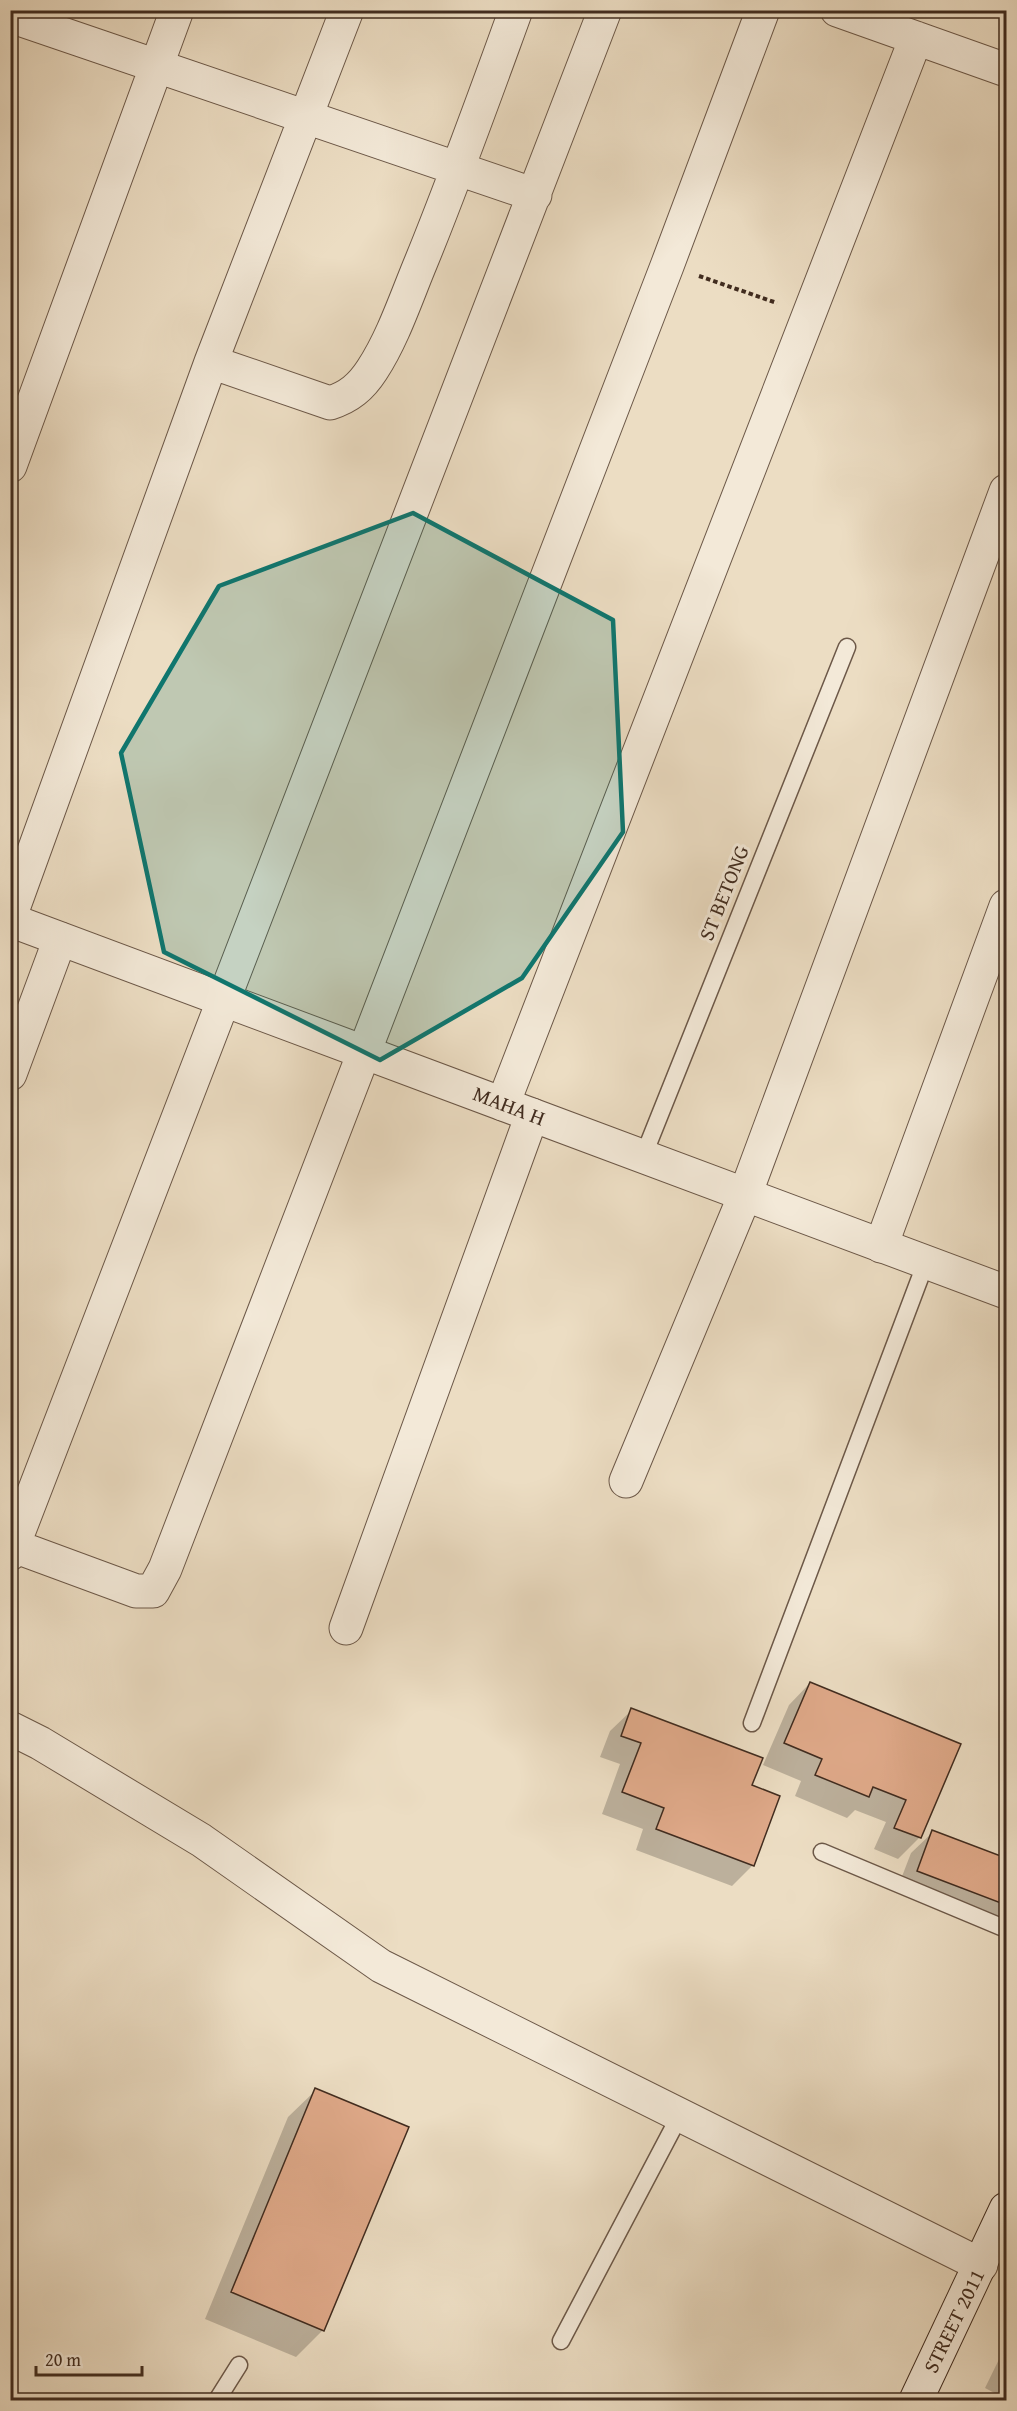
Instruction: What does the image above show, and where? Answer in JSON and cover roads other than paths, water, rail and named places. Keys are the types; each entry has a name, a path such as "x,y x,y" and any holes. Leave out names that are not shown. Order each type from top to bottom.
{"street":[{"path":"10,466 177,10"},
{"path":"10,919 211,362 347,10"},
{"path":"211,362 330,404 346,398 372,370 388,341 459,170 516,10"},
{"path":"605,10 12,1550 136,1592 153,1591 165,1569 362,1052 668,266 763,10"},
{"path":"837,10 1005,66"},
{"path":"15,20 156,64 535,195"},
{"path":"346,1628 518,1110 809,314 916,38"},
{"path":"626,1482 745,1195 1006,491"},
{"path":"882,1246 1006,906"},
{"name":"MAHA H","path":"10,919 1006,1292"},
{"path":"10,1074 60,939"},
{"path":"10,1728 40,1743 201,1839 381,1966 981,2265"},
{"name":"STREET 2011","path":"916,2400 1006,2210"}],"lane":[{"name":"ST BETONG","path":"643,1156 847,647"},
{"path":"752,1723 926,1262"},
{"path":"822,1852 1006,1929"},
{"path":"561,2341 680,2115"},
{"path":"217,2400 239,2365"}]}
